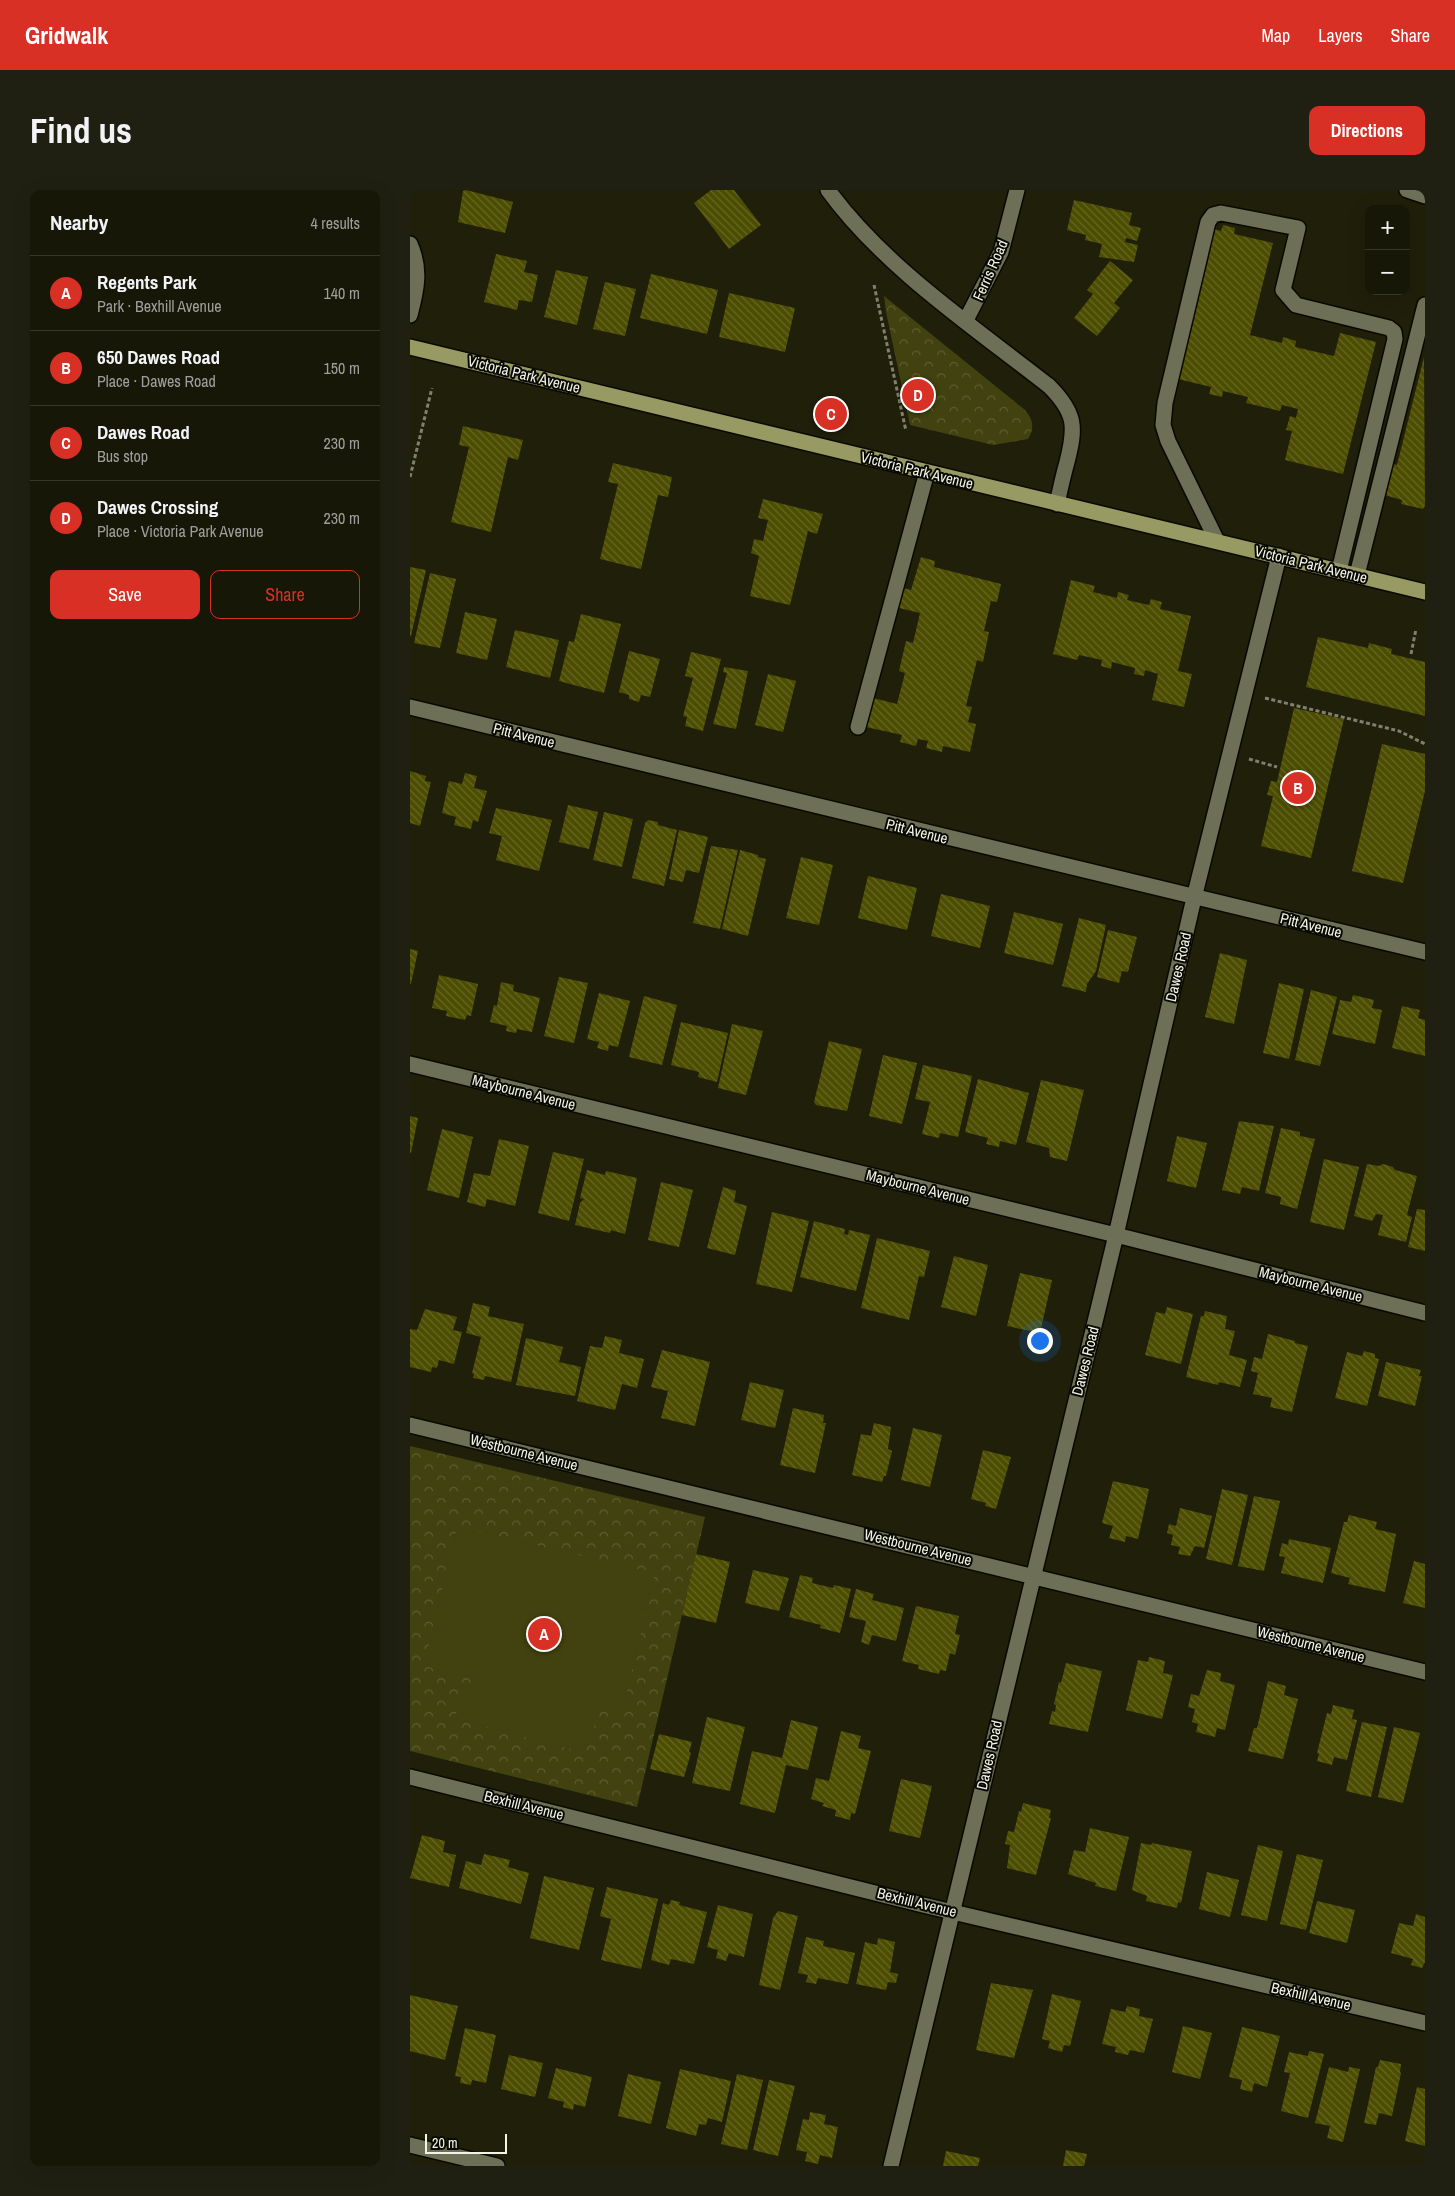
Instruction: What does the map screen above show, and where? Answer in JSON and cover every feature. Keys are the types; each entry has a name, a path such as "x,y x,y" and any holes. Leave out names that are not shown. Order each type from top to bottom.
{"main road":[{"name":"Victoria Park Avenue","path":"410,346 1425,592"}],"street":[{"path":"828,190 846,214 878,247 1049,386 1068,408 1072,420 1073,441 1057,504"},
{"name":"Ferris Road","path":"966,320 1001,252 1017,190"},
{"path":"1406,190 1425,196"},
{"path":"1217,541 1168,441 1163,425 1165,403 1208,222 1214,214 1220,212 1298,228 1282,290 1296,305 1389,328 1394,332 1395,339 1339,571"},
{"path":"410,244 416,259 418,272 410,315"},
{"path":"1357,575 1425,305"},
{"path":"858,727 926,472"},
{"name":"Dawes Road","path":"891,2166 1032,1575 1116,1235 1194,898 1279,556"},
{"name":"Pitt Avenue","path":"410,707 1074,867 1194,898 1425,952"},
{"name":"Maybourne Avenue","path":"410,1064 1116,1235 1425,1313"},
{"name":"Westbourne Avenue","path":"410,1425 1425,1672"},
{"name":"Bexhill Avenue","path":"410,1777 953,1911 1425,2024"},
{"path":"410,2145 497,2166"}],"path":[{"path":"874,285 906,431"},
{"path":"410,477 432,388"},
{"path":"1410,654 1416,629"},
{"path":"1246,694 1400,730 1425,744"},
{"path":"1231,753 1277,767"}],"green space":[{"path":"884,296 1025,410 1032,424 1032,431 1028,439 993,445 910,425"},
{"path":"410,1446 705,1517 637,1807 410,1751"},
{"path":"457,1527 655,1573 622,1713 599,1707 590,1743 578,1751 454,1718 474,1678 424,1666"}],"building":[{"path":"466,190 513,202 505,233 458,222 463,191"},
{"path":"711,190 734,190 761,225 729,249 694,203"},
{"path":"1074,200 1132,213 1129,225 1141,228 1137,241 1126,238 1125,242 1138,245 1134,262 1099,257 1102,244 1085,240 1086,235 1067,230"},
{"path":"1223,225 1235,228 1234,234 1273,243 1250,335 1282,343 1283,337 1296,341 1295,347 1334,356 1340,333 1376,342 1343,474 1285,460 1292,431 1286,430 1290,416 1296,418 1298,409 1282,405 1280,411 1246,403 1248,397 1223,391 1222,397 1209,394 1211,387 1178,379 1214,229 1221,231"},
{"path":"496,254 527,261 524,272 538,275 532,302 519,300 517,310 484,302"},
{"path":"1110,261 1133,280 1114,303 1120,308 1097,336 1074,318 1093,294 1087,290"},
{"path":"556,270 588,277 577,325 544,317"},
{"path":"651,274 718,290 707,334 640,318"},
{"path":"605,282 636,289 625,336 593,329"},
{"path":"729,293 795,308 785,352 719,337"},
{"path":"1424,357 1425,506 1423,509 1401,504 1402,500 1381,494 1389,463 1397,465"},
{"path":"463,426 523,440 518,460 508,457 491,532 451,522 469,447 459,445"},
{"path":"613,463 672,477 668,497 658,495 641,569 600,559 618,484 608,482"},
{"path":"763,499 823,514 817,534 808,531 790,605 750,596 759,556 751,553 754,539 763,541 768,520 758,518"},
{"path":"921,557 935,561 934,567 1001,584 997,602 991,601 984,631 989,632 983,662 977,660 966,706 972,707 968,722 976,724 970,752 943,746 942,752 926,748 928,741 918,739 916,746 900,742 902,735 866,727 873,698 897,704 905,673 899,671 906,641 913,643 920,613 895,607 899,587 911,590"},
{"path":"410,567 426,570 411,636 410,636"},
{"path":"430,573 456,579 440,648 414,643"},
{"path":"1071,580 1095,586 1093,592 1117,598 1118,592 1129,595 1127,600 1149,605 1151,599 1162,602 1160,609 1191,616 1178,671 1192,674 1184,707 1152,700 1158,674 1145,670 1144,676 1134,674 1135,668 1112,662 1111,669 1101,666 1102,660 1079,655 1077,660 1053,654"},
{"path":"465,612 497,619 487,660 456,653"},
{"path":"581,614 621,624 604,693 559,681 569,641 574,642"},
{"path":"515,630 559,640 550,678 506,667"},
{"path":"1318,637 1368,648 1369,643 1392,649 1391,654 1425,662 1425,716 1306,687"},
{"path":"629,651 660,659 650,697 641,695 639,702 629,699 629,695 619,692"},
{"path":"691,652 721,659 703,731 685,726 687,717 683,716 693,678 685,676"},
{"path":"724,667 748,671 736,729 713,724 727,673 723,672"},
{"path":"768,674 796,681 783,732 755,725"},
{"path":"1294,708 1344,719 1311,858 1261,846 1273,796 1267,795 1271,781 1277,782"},
{"path":"1382,744 1425,754 1425,791 1403,883 1352,871"},
{"path":"410,771 426,776 425,781 431,782 420,826 410,823"},
{"path":"465,773 477,776 474,788 487,791 478,822 473,820 471,829 454,825 456,817 442,813 449,781 462,784"},
{"path":"568,805 598,812 589,849 559,842"},
{"path":"496,808 552,820 539,871 496,860 502,836 489,833"},
{"path":"604,812 633,819 622,867 593,860"},
{"path":"648,820 677,830 664,886 632,878 645,823"},
{"path":"679,830 708,837 699,873 686,870 683,882 669,879"},
{"path":"711,846 738,850 720,929 693,923"},
{"path":"740,850 766,859 748,936 722,929"},
{"path":"801,857 833,865 819,925 786,918"},
{"path":"868,876 917,888 907,930 858,918"},
{"path":"941,894 990,906 980,948 931,936"},
{"path":"1014,912 1063,924 1053,965 1004,953"},
{"path":"1079,918 1106,925 1096,971 1087,984 1086,992 1062,986"},
{"path":"1108,930 1137,937 1128,972 1122,971 1119,983 1097,977"},
{"path":"410,949 418,951 411,984 410,984"},
{"path":"1220,953 1247,960 1234,1024 1205,1017"},
{"path":"439,975 478,984 471,1016 467,1015 465,1020 446,1016 447,1011 432,1008"},
{"path":"559,977 588,983 574,1043 544,1036"},
{"path":"501,982 514,985 513,991 540,998 532,1032 517,1029 516,1033 506,1031 507,1026 490,1022 494,1005 497,1006"},
{"path":"1279,983 1304,989 1289,1059 1263,1053"},
{"path":"1311,990 1337,997 1320,1066 1295,1060"},
{"path":"599,993 630,1001 618,1047 609,1045 608,1051 597,1048 599,1042 587,1039"},
{"path":"1353,995 1374,1000 1372,1008 1382,1010 1375,1044 1332,1034 1340,1000 1351,1002"},
{"path":"644,996 677,1005 662,1065 629,1057"},
{"path":"1402,1006 1420,1010 1418,1018 1425,1020 1425,1056 1392,1048"},
{"path":"681,1022 728,1033 717,1082 698,1077 699,1072 671,1065"},
{"path":"732,1024 763,1031 746,1095 718,1088"},
{"path":"829,1041 862,1049 847,1111 816,1105 814,1102"},
{"path":"883,1055 917,1063 902,1124 869,1116"},
{"path":"923,1065 972,1076 958,1137 940,1133 939,1138 922,1134 930,1102 915,1099"},
{"path":"978,1079 1029,1093 1016,1145 1000,1141 999,1147 986,1144 988,1138 965,1132"},
{"path":"1041,1080 1084,1090 1067,1161 1050,1157 1049,1148 1026,1142"},
{"path":"410,1116 418,1118 411,1153 410,1153"},
{"path":"1239,1121 1274,1126 1259,1191 1242,1187 1240,1194 1222,1190"},
{"path":"1281,1128 1300,1132 1300,1136 1315,1139 1297,1209 1280,1204 1281,1197 1265,1193"},
{"path":"442,1129 473,1137 459,1198 427,1190"},
{"path":"1177,1136 1207,1143 1196,1188 1167,1181"},
{"path":"499,1139 529,1146 515,1206 487,1199 485,1207 467,1202 474,1173 490,1176"},
{"path":"553,1152 584,1159 569,1221 538,1213"},
{"path":"1324,1159 1359,1167 1344,1230 1310,1222"},
{"path":"1367,1164 1379,1166 1383,1164 1393,1167 1395,1170 1417,1176 1407,1215 1412,1217 1406,1242 1378,1235 1383,1215 1376,1214 1372,1221 1354,1216"},
{"path":"587,1170 605,1175 606,1171 637,1178 625,1234 611,1230 610,1233 575,1225 580,1203 584,1199 580,1198"},
{"path":"661,1182 693,1190 679,1247 648,1240"},
{"path":"723,1187 736,1191 734,1202 747,1206 735,1255 707,1248"},
{"path":"1417,1209 1425,1210 1425,1251 1408,1247"},
{"path":"772,1212 809,1221 792,1292 756,1284"},
{"path":"814,1221 845,1229 844,1234 848,1235 849,1230 870,1235 856,1291 800,1277"},
{"path":"877,1238 930,1251 924,1277 919,1276 909,1320 861,1308"},
{"path":"954,1256 988,1265 976,1316 941,1307"},
{"path":"1020,1273 1052,1280 1040,1333 1007,1326"},
{"path":"473,1303 490,1307 488,1316 524,1324 511,1382 485,1376 484,1380 473,1378 474,1374 472,1373 481,1337 466,1333"},
{"path":"1167,1307 1193,1314 1181,1364 1145,1355 1156,1312 1165,1314"},
{"path":"425,1309 457,1317 453,1330 462,1332 454,1364 439,1360 437,1368 432,1367 431,1372 410,1367 410,1329 417,1330"},
{"path":"1205,1311 1227,1316 1225,1329 1235,1331 1229,1355 1247,1360 1240,1387 1219,1382 1218,1385 1186,1377 1201,1316 1204,1316"},
{"path":"1268,1334 1308,1346 1292,1412 1270,1407 1272,1398 1253,1394 1258,1373 1251,1371 1254,1357 1262,1359"},
{"path":"605,1336 622,1340 619,1353 644,1359 637,1388 622,1384 615,1410 577,1401 590,1346 602,1348"},
{"path":"526,1338 563,1347 559,1362 581,1367 575,1396 516,1385"},
{"path":"662,1350 710,1362 695,1426 661,1418 668,1391 651,1387"},
{"path":"1364,1351 1375,1354 1375,1358 1379,1359 1367,1406 1335,1398 1347,1352 1362,1356"},
{"path":"1386,1362 1421,1370 1419,1376 1422,1376 1415,1406 1378,1396"},
{"path":"750,1382 784,1390 775,1428 741,1420"},
{"path":"793,1408 824,1415 823,1423 826,1423 815,1473 780,1465"},
{"path":"874,1423 891,1427 888,1449 892,1451 886,1476 884,1476 882,1482 852,1475 861,1434 871,1436"},
{"path":"913,1428 942,1435 930,1487 901,1480"},
{"path":"983,1450 1011,1457 996,1509 985,1506 986,1503 971,1499"},
{"path":"1113,1481 1149,1489 1138,1539 1126,1536 1125,1542 1109,1538 1113,1526 1102,1523"},
{"path":"1222,1489 1248,1495 1232,1565 1206,1559"},
{"path":"1254,1496 1280,1501 1264,1571 1238,1566"},
{"path":"1180,1508 1212,1516 1204,1548 1195,1546 1190,1556 1178,1554 1180,1547 1171,1545 1173,1535 1167,1533 1169,1524 1176,1526"},
{"path":"1349,1515 1377,1522 1375,1529 1396,1534 1385,1592 1348,1584 1350,1578 1331,1573 1344,1522 1347,1522"},
{"path":"1289,1539 1331,1548 1323,1583 1281,1573 1285,1557 1279,1556 1282,1543 1288,1545"},
{"path":"696,1554 730,1562 716,1623 682,1615"},
{"path":"1414,1561 1425,1564 1425,1608 1403,1603"},
{"path":"753,1570 789,1578 779,1611 745,1603"},
{"path":"800,1575 813,1578 812,1583 833,1588 834,1585 851,1589 840,1633 820,1628 821,1625 789,1617"},
{"path":"856,1589 874,1594 872,1600 904,1608 896,1641 872,1635 869,1645 861,1642 866,1621 849,1617"},
{"path":"916,1606 959,1616 955,1634 960,1635 955,1655 950,1653 946,1671 940,1670 939,1674 918,1669 919,1665 902,1661"},
{"path":"1149,1657 1165,1661 1163,1673 1173,1675 1162,1719 1126,1710 1138,1660 1148,1662"},
{"path":"1066,1663 1102,1671 1088,1732 1049,1724 1052,1711 1055,1712 1056,1705 1054,1704"},
{"path":"1207,1670 1221,1673 1220,1681 1235,1685 1225,1730 1217,1728 1215,1737 1196,1732 1198,1724 1192,1722 1195,1709 1188,1707 1191,1694 1199,1696"},
{"path":"1268,1681 1286,1686 1284,1695 1298,1699 1283,1759 1248,1751 1254,1728 1257,1728"},
{"path":"1333,1705 1354,1710 1352,1719 1357,1720 1347,1760 1334,1757 1332,1765 1317,1761 1319,1754 1317,1753 1327,1713 1331,1714"},
{"path":"707,1717 745,1727 730,1791 692,1783"},
{"path":"791,1720 818,1727 808,1770 786,1765 775,1813 740,1804 752,1751 782,1758"},
{"path":"1362,1722 1387,1727 1371,1797 1346,1791"},
{"path":"1394,1727 1420,1733 1403,1803 1378,1797"},
{"path":"841,1731 861,1736 858,1748 871,1751 855,1814 851,1813 850,1820 835,1816 836,1810 822,1806 824,1803 811,1799 816,1778 829,1781"},
{"path":"659,1734 692,1742 684,1777 650,1769"},
{"path":"901,1779 932,1786 920,1838 889,1831"},
{"path":"1023,1803 1051,1810 1049,1818 1051,1818 1036,1875 1007,1868 1010,1845 1005,1844 1008,1831 1014,1832"},
{"path":"1090,1828 1129,1837 1116,1891 1095,1886 1096,1883 1068,1874 1074,1850 1085,1852"},
{"path":"422,1835 445,1841 443,1852 456,1855 449,1887 410,1878"},
{"path":"1141,1843 1151,1845 1152,1843 1192,1851 1181,1903 1178,1902 1177,1908 1146,1901 1147,1896 1132,1890"},
{"path":"1258,1845 1283,1851 1267,1921 1241,1915"},
{"path":"484,1854 510,1860 508,1867 529,1873 521,1904 459,1888 466,1861 481,1865"},
{"path":"1297,1854 1323,1860 1306,1930 1280,1924"},
{"path":"1207,1872 1239,1880 1230,1917 1199,1909"},
{"path":"544,1876 594,1888 579,1950 530,1938"},
{"path":"607,1887 658,1899 641,1969 601,1960 611,1919 600,1916"},
{"path":"671,1900 680,1902 679,1905 707,1912 694,1964 671,1959 669,1965 651,1960 663,1903 669,1905"},
{"path":"1317,1901 1355,1910 1347,1943 1309,1933"},
{"path":"718,1905 753,1914 744,1957 729,1953 726,1961 716,1958 718,1950 707,1947"},
{"path":"778,1911 798,1916 780,1990 759,1985 773,1918"},
{"path":"1416,1914 1425,1917 1425,1962 1422,1968 1411,1965 1413,1959 1391,1953 1399,1923 1413,1926"},
{"path":"806,1937 824,1941 823,1946 855,1953 848,1984 818,1978 816,1984 806,1982 808,1975 798,1973"},
{"path":"878,1938 895,1942 890,1972 898,1974 896,1983 888,1982 886,1990 856,1984 865,1942 877,1945"},
{"path":"991,1983 1033,1990 1014,2058 976,2050"},
{"path":"1052,1994 1081,2001 1070,2046 1064,2045 1062,2052 1048,2048 1050,2041 1042,2039"},
{"path":"410,1995 458,2006 445,2060 410,2051"},
{"path":"1127,2006 1140,2009 1139,2016 1153,2019 1144,2053 1130,2050 1128,2055 1115,2052 1116,2047 1102,2044 1111,2009 1125,2012"},
{"path":"1183,2026 1212,2033 1200,2079 1172,2072"},
{"path":"1242,2027 1280,2036 1267,2087 1254,2083 1252,2092 1240,2089 1242,2080 1229,2077"},
{"path":"465,2028 496,2035 486,2083 472,2080 471,2085 460,2083 461,2077 455,2076"},
{"path":"1309,2051 1324,2054 1308,2118 1281,2111 1290,2073 1284,2072 1289,2052 1308,2056"},
{"path":"509,2055 543,2063 535,2097 501,2089"},
{"path":"1380,2060 1401,2064 1401,2073 1392,2116 1379,2113 1376,2125 1364,2123 1376,2067 1378,2067"},
{"path":"1329,2067 1348,2072 1349,2067 1360,2069 1343,2142 1327,2138 1330,2126 1315,2123"},
{"path":"556,2068 592,2077 585,2107 574,2104 573,2110 563,2107 564,2102 548,2098"},
{"path":"680,2069 731,2081 722,2122 708,2118 706,2125 699,2124 696,2136 666,2128"},
{"path":"628,2074 661,2082 651,2124 618,2116"},
{"path":"737,2074 763,2080 747,2150 721,2144"},
{"path":"769,2080 795,2086 778,2156 753,2150"},
{"path":"1417,2087 1425,2089 1425,2146 1405,2141"},
{"path":"810,2112 826,2115 824,2124 838,2127 832,2158 820,2155 818,2164 805,2161 807,2152 796,2150 803,2119 809,2120"},
{"path":"1066,2150 1087,2154 1084,2166 1063,2166"},
{"path":"946,2151 980,2158 978,2166 943,2166"}],"place":[{"name":"Dawes Crossing","path":"918,395"},
{"name":"Dawes Road","path":"831,414"},
{"name":"650 Dawes Road","path":"1298,788"},
{"name":"Regents Park","path":"544,1634"}]}
